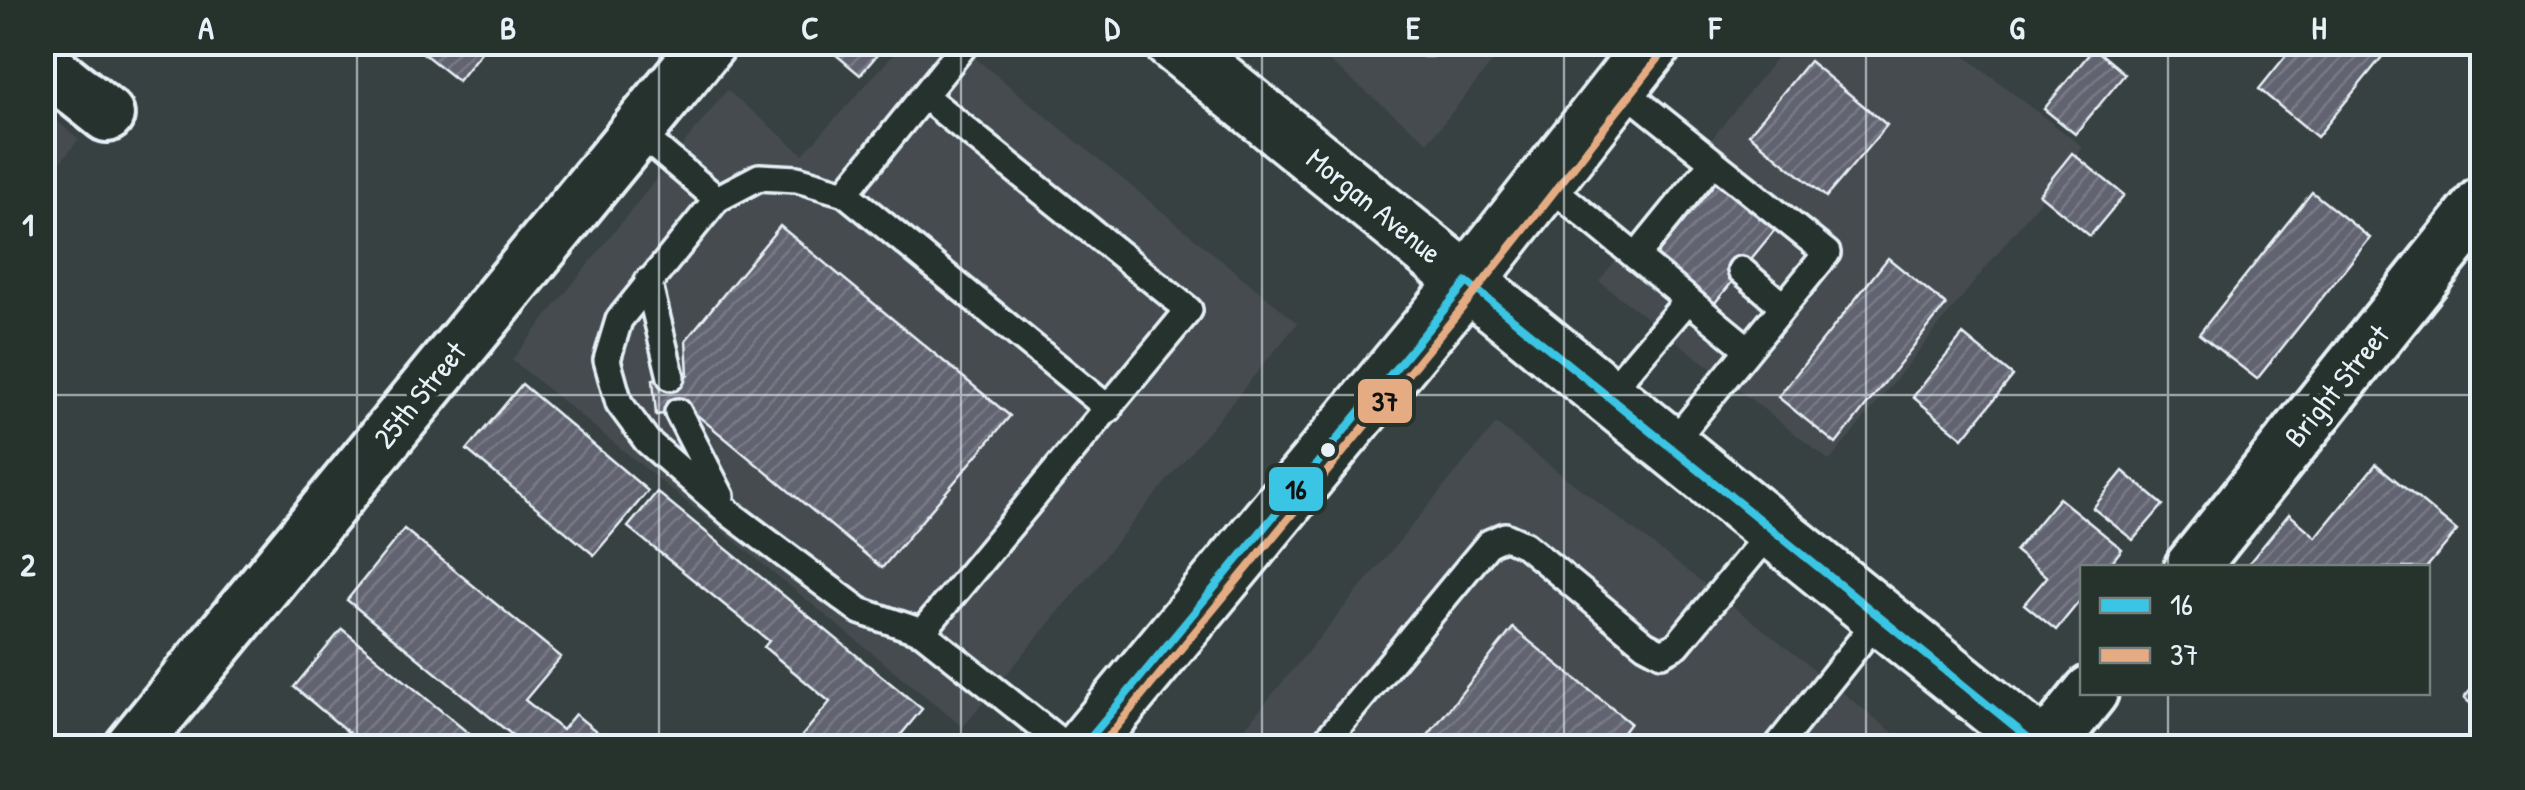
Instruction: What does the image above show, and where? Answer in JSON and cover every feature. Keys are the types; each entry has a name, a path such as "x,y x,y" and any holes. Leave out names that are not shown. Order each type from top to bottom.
{"main road":[{"name":"Morgan Avenue","path":"1172,42 2044,748"},
{"path":"1092,743 1655,42"}],"street":[{"name":"25th Street","path":"131,748 710,42"},
{"path":"42,63 107,115"},
{"name":"Bright Street","path":"2193,565 2482,204"},
{"path":"2044,748 2088,695"}],"lane":[{"path":"845,193 967,42"},
{"path":"1620,86 1827,252 1670,446"},
{"path":"922,632 1188,310 924,96"},
{"path":"637,131 717,199"},
{"path":"1636,257 1677,218 1713,162"},
{"path":"1092,743 922,632 860,611 732,515 647,441 619,403 607,360 619,320 717,199 759,177 797,179 845,193 1109,409"},
{"path":"1545,182 1748,350"},
{"path":"1741,270 1783,306"},
{"path":"648,281 671,377"},
{"path":"1607,396 1688,300"},
{"path":"678,412 732,515"},
{"path":"1320,748 1489,543 1505,536 1525,544 1645,644 1662,653 1677,644 1772,530"},
{"path":"1776,748 1880,617"}],"shaded area":[{"path":"904,43 957,43 1298,323 963,727 512,360 727,90 803,154"},
{"path":"1306,43 1508,43 1428,142"},
{"path":"1788,43 1948,43 2083,147 1830,461 1599,281"},
{"path":"43,110 79,139 43,184"},
{"path":"1496,424 1777,640 1911,747 1228,748"}],"building":[{"path":"409,42 489,42 458,81"},
{"path":"821,42 888,42 860,75"},
{"path":"2297,42 2394,42 2317,137 2259,89"},
{"path":"2094,48 2125,74 2075,134 2044,109"},
{"path":"1809,61 1887,125 1826,197 1749,134"},
{"path":"2072,153 2124,195 2090,236 2039,194"},
{"path":"1720,177 1778,226 1714,304 1655,256"},
{"path":"2312,192 2370,238 2257,379 2199,334"},
{"path":"780,226 1010,416 882,568 691,410 656,415 653,379 688,375 686,340"},
{"path":"1888,258 1946,305 1836,444 1778,397"},
{"path":"1963,335 2013,376 1963,438 1913,397"},
{"path":"522,384 648,491 594,555 467,450"},
{"path":"2376,464 2457,531 2429,565 2247,565 2289,514 2316,537"},
{"path":"2123,471 2163,505 2133,540 2093,508"},
{"path":"657,492 922,709 890,748 792,748 830,702 764,647 769,641 628,527"},
{"path":"2059,498 2122,549 2109,565 2080,565 2080,600 2056,630 2024,604 2047,577 2015,551"},
{"path":"404,529 561,657 525,700 562,730 575,714 617,748 528,748 347,600"},
{"path":"1513,628 1630,723 1611,748 1418,748"},
{"path":"342,629 484,746 367,748 294,687"},
{"path":"2482,676 2482,713 2464,698"}],"transit line":[{"name":"37","path":"1099,748 1477,290 1665,50"},
{"name":"16","path":"1082,748 1467,282 2041,748"}]}
